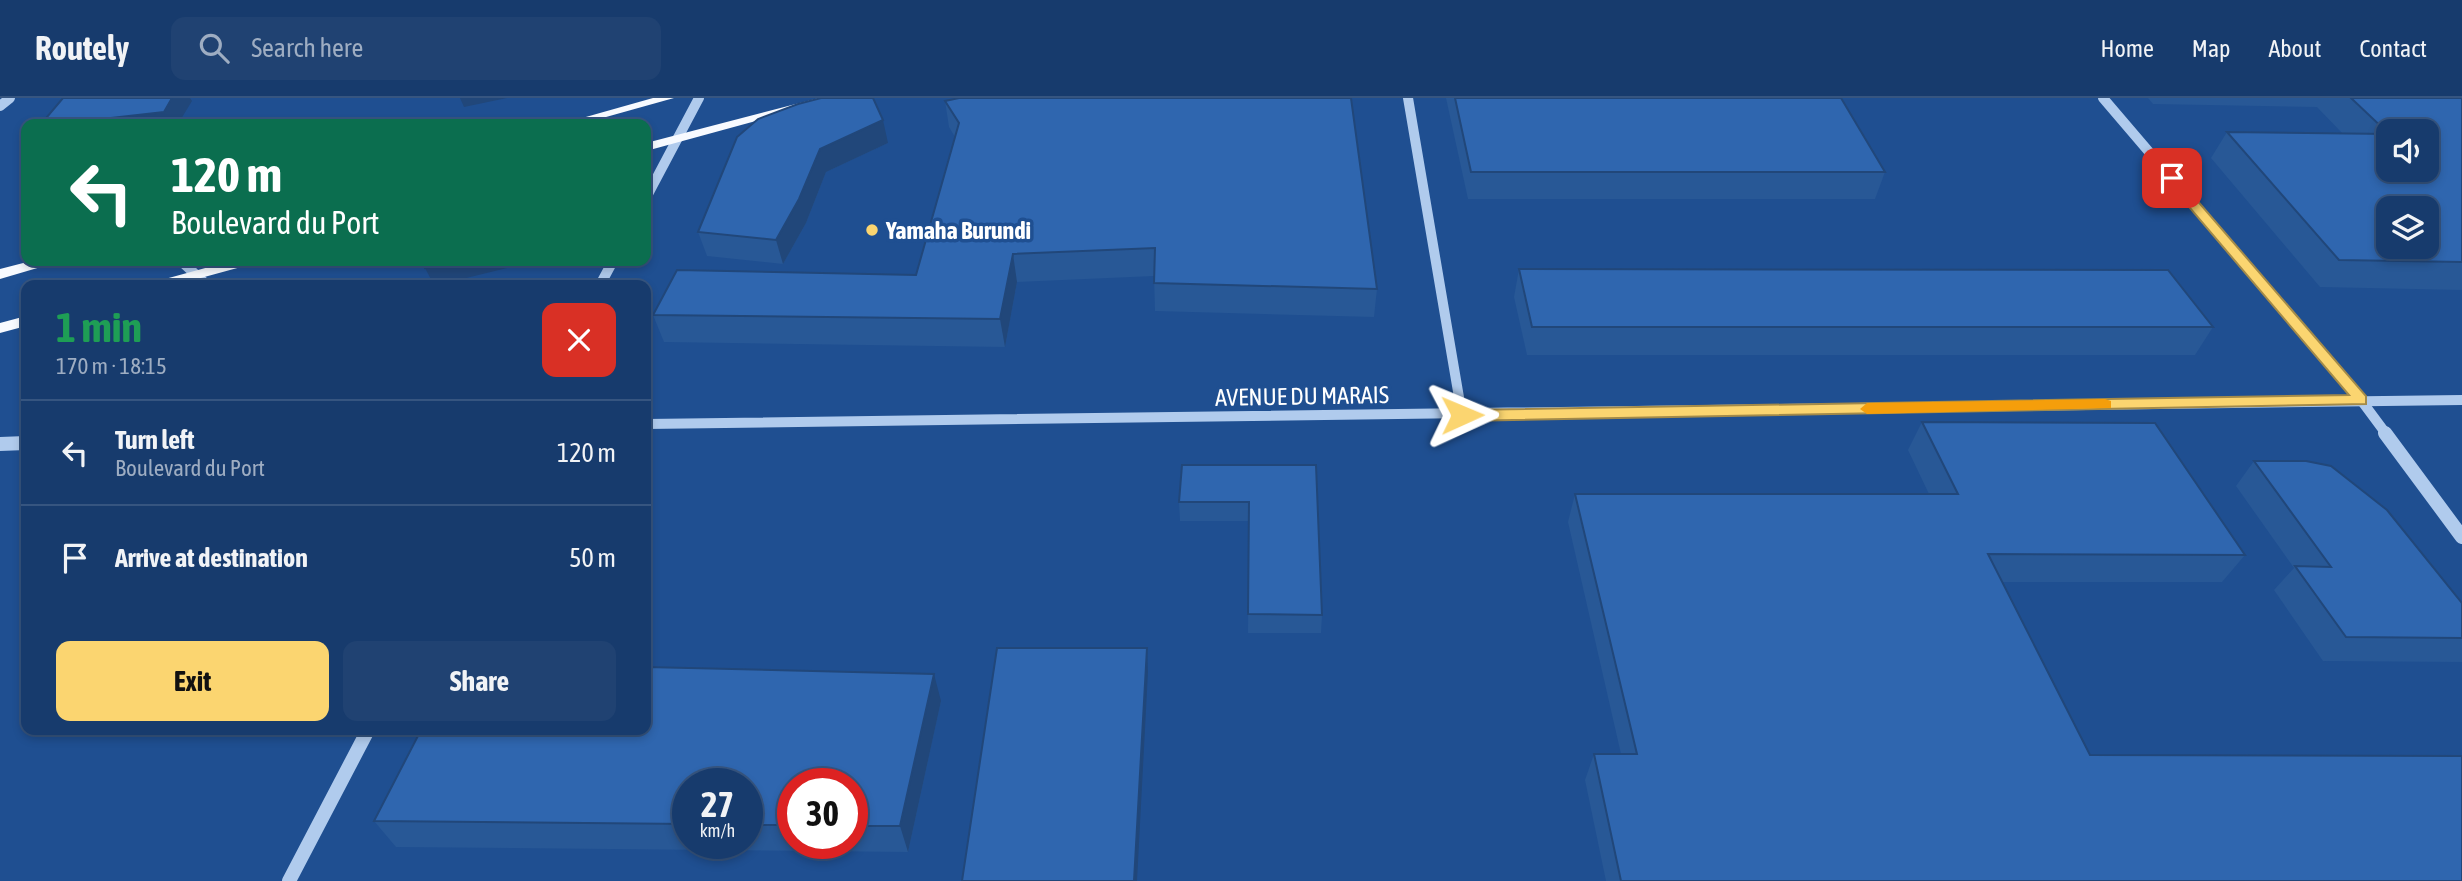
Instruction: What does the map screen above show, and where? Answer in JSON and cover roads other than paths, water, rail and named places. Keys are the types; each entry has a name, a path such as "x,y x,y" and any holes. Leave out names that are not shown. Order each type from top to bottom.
{"main road":[{"path":"586,119 668,98"},
{"path":"651,146 834,98"},
{"path":"0,274 28,266"},
{"path":"201,280 235,266"},
{"path":"0,328 21,322"}],"street":[{"path":"0,106 10,98"},
{"path":"651,188 699,98"},
{"path":"1408,98 1462,415"},
{"path":"2103,98 2361,400 2462,537"},
{"path":"186,266 201,280"},
{"name":"AVENUE DU MARAIS","path":"651,424 2462,400"},
{"path":"0,444 21,443"},
{"path":"289,881 365,735"}],"place":[{"name":"Yamaha Burundi","path":"872,230"}]}
